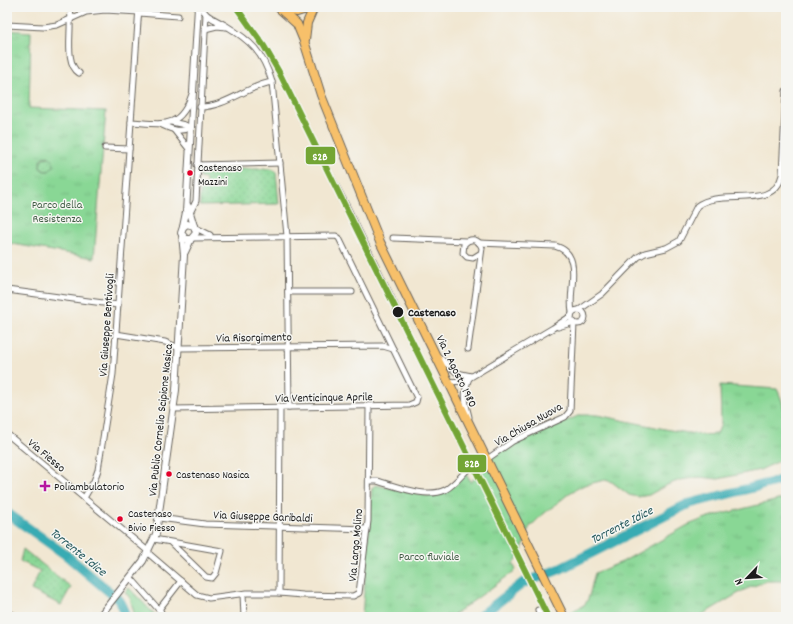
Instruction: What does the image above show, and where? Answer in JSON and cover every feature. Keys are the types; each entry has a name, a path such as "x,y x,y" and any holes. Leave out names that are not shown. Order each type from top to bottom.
{"main road":[{"path":"279,7 288,11 297,12 314,7"},
{"name":"Via 2 Agosto 1980","path":"279,7 297,24 321,95 372,222 448,382 563,615"},
{"name":"Via 2 Agosto 1980","path":"304,41 307,22 314,7"}],"street":[{"path":"70,7 70,61 73,69 79,73"},
{"path":"198,7 187,201 182,235 186,239 213,236 336,236 339,238 393,349"},
{"path":"201,7 206,14 246,38 256,48 267,66 272,82 287,236 289,407"},
{"path":"7,25 43,27 71,19 86,12 102,9 139,11 178,16"},
{"name":"Via Giuseppe Bentivogli","path":"84,498 94,481 98,470 113,374 139,11"},
{"path":"190,212 196,201 206,14"},
{"path":"205,29 216,26 231,28"},
{"path":"200,107 215,105 256,86 272,82"},
{"path":"448,382 464,381 553,328 575,312 593,302 613,284 638,257 645,253 666,248 679,240 697,206 702,202 716,198 766,195 777,186 782,174 786,91"},
{"path":"171,122 183,114 192,93"},
{"path":"131,122 160,124 171,122 185,125 190,128"},
{"path":"160,124 180,131 190,128"},
{"path":"174,130 189,149"},
{"path":"104,148 129,149"},
{"path":"197,165 280,163"},
{"path":"187,201 196,233 193,238"},
{"path":"183,227 188,224 213,236"},
{"name":"Via Publio Cornelio Scipione Nasica","path":"99,617 149,552 159,518 174,410 180,348 184,255 182,235"},
{"name":"Via Publio Cornelio Scipione Nasica","path":"184,255 193,238"},
{"path":"393,238 466,241 472,239 480,243 560,248 568,254 574,268 570,303 575,312 576,323"},
{"path":"466,241 463,250 467,257 474,258 481,253"},
{"path":"468,349 482,248 480,243"},
{"path":"7,290 118,305"},
{"path":"288,292 352,292"},
{"path":"553,328 583,321 584,315 593,302"},
{"path":"575,312 584,315"},
{"name":"Via Chiusa Nuova","path":"490,456 513,441 565,417 570,411 574,334 576,323"},
{"name":"Via Risorgimento","path":"116,334 165,342 180,348 383,346 393,349"},
{"name":"Via Venticinque Aprile","path":"174,410 409,405 416,402 417,398 393,349"},
{"path":"432,349 452,370 461,375 470,377"},
{"path":"448,382 461,375"},
{"path":"470,377 465,388 464,399 474,434"},
{"name":"Via Largo Molino","path":"149,552 196,595 209,598 243,594 279,593 353,596 358,593 362,581 367,529 369,481 369,406"},
{"path":"279,593 280,408"},
{"name":"Via Fiesso","path":"7,434 149,552"},
{"path":"476,463 482,460"},
{"path":"369,481 377,481 428,493 437,492 450,486 468,468"},
{"name":"Via Giuseppe Garibaldi","path":"159,518 205,524 367,529"},
{"path":"154,539 222,551 216,573 212,578 206,576 172,543"},
{"path":"130,578 164,617"},
{"path":"160,611 163,603 181,581"},
{"path":"243,594 244,617"},
{"path":"538,610 541,617"},
{"path":"7,612 17,617"}],"green space":[{"name":"Parco della Resistenza","path":"7,30 31,32 29,108 106,111 94,258 7,243","holes":["48,156 52,159 54,166 49,171 44,171 40,168 40,161 43,157"]},
{"path":"44,157 50,157 54,161 54,167 50,171 44,171 40,167 40,161"},
{"path":"209,169 272,169 276,172 279,204 200,206 200,188 206,188 206,179 200,178 200,176 202,172"},
{"name":"Parco fluviale","path":"720,385 777,389 781,397 785,414 786,458 760,470 718,479 699,477 680,480 649,495 638,497 629,495 612,482 605,480 584,485 571,492 541,516 529,528 521,553 513,564 516,570 451,617 362,617 372,488 375,485 430,496 443,493 451,489 466,474 471,483 490,455 580,415 597,415 702,435 717,434 721,424"},
{"path":"786,498 786,581 766,581 744,590 698,617 573,617 571,612 587,602 595,573 622,562 688,525 706,518"},
{"path":"23,549 71,587 61,605 31,590 40,571 20,561"},
{"path":"129,588 157,617 135,617 130,598 125,592"}],"waterway":[{"name":"Torrente Idice","path":"479,617 523,583 560,569 688,504 786,479"},
{"name":"Torrente Idice","path":"7,513 66,555 119,600 123,607 125,617"}],"tunnel":[{"path":"468,469 476,463"}],"railway":[{"path":"315,145 330,169 392,293 428,375"}],"transit line":[{"name":"S2B","path":"236,7 264,46 279,72 548,617"}],"place":[{"name":"Castenaso Mazzini","path":"190,173"},
{"name":"Castenaso","path":"398,312"},
{"name":"Castenaso Nasica","path":"169,474"},
{"name":"Poliambulatorio","path":"45,486"},
{"name":"Castenaso Bivio Fiesso","path":"120,519"}]}
